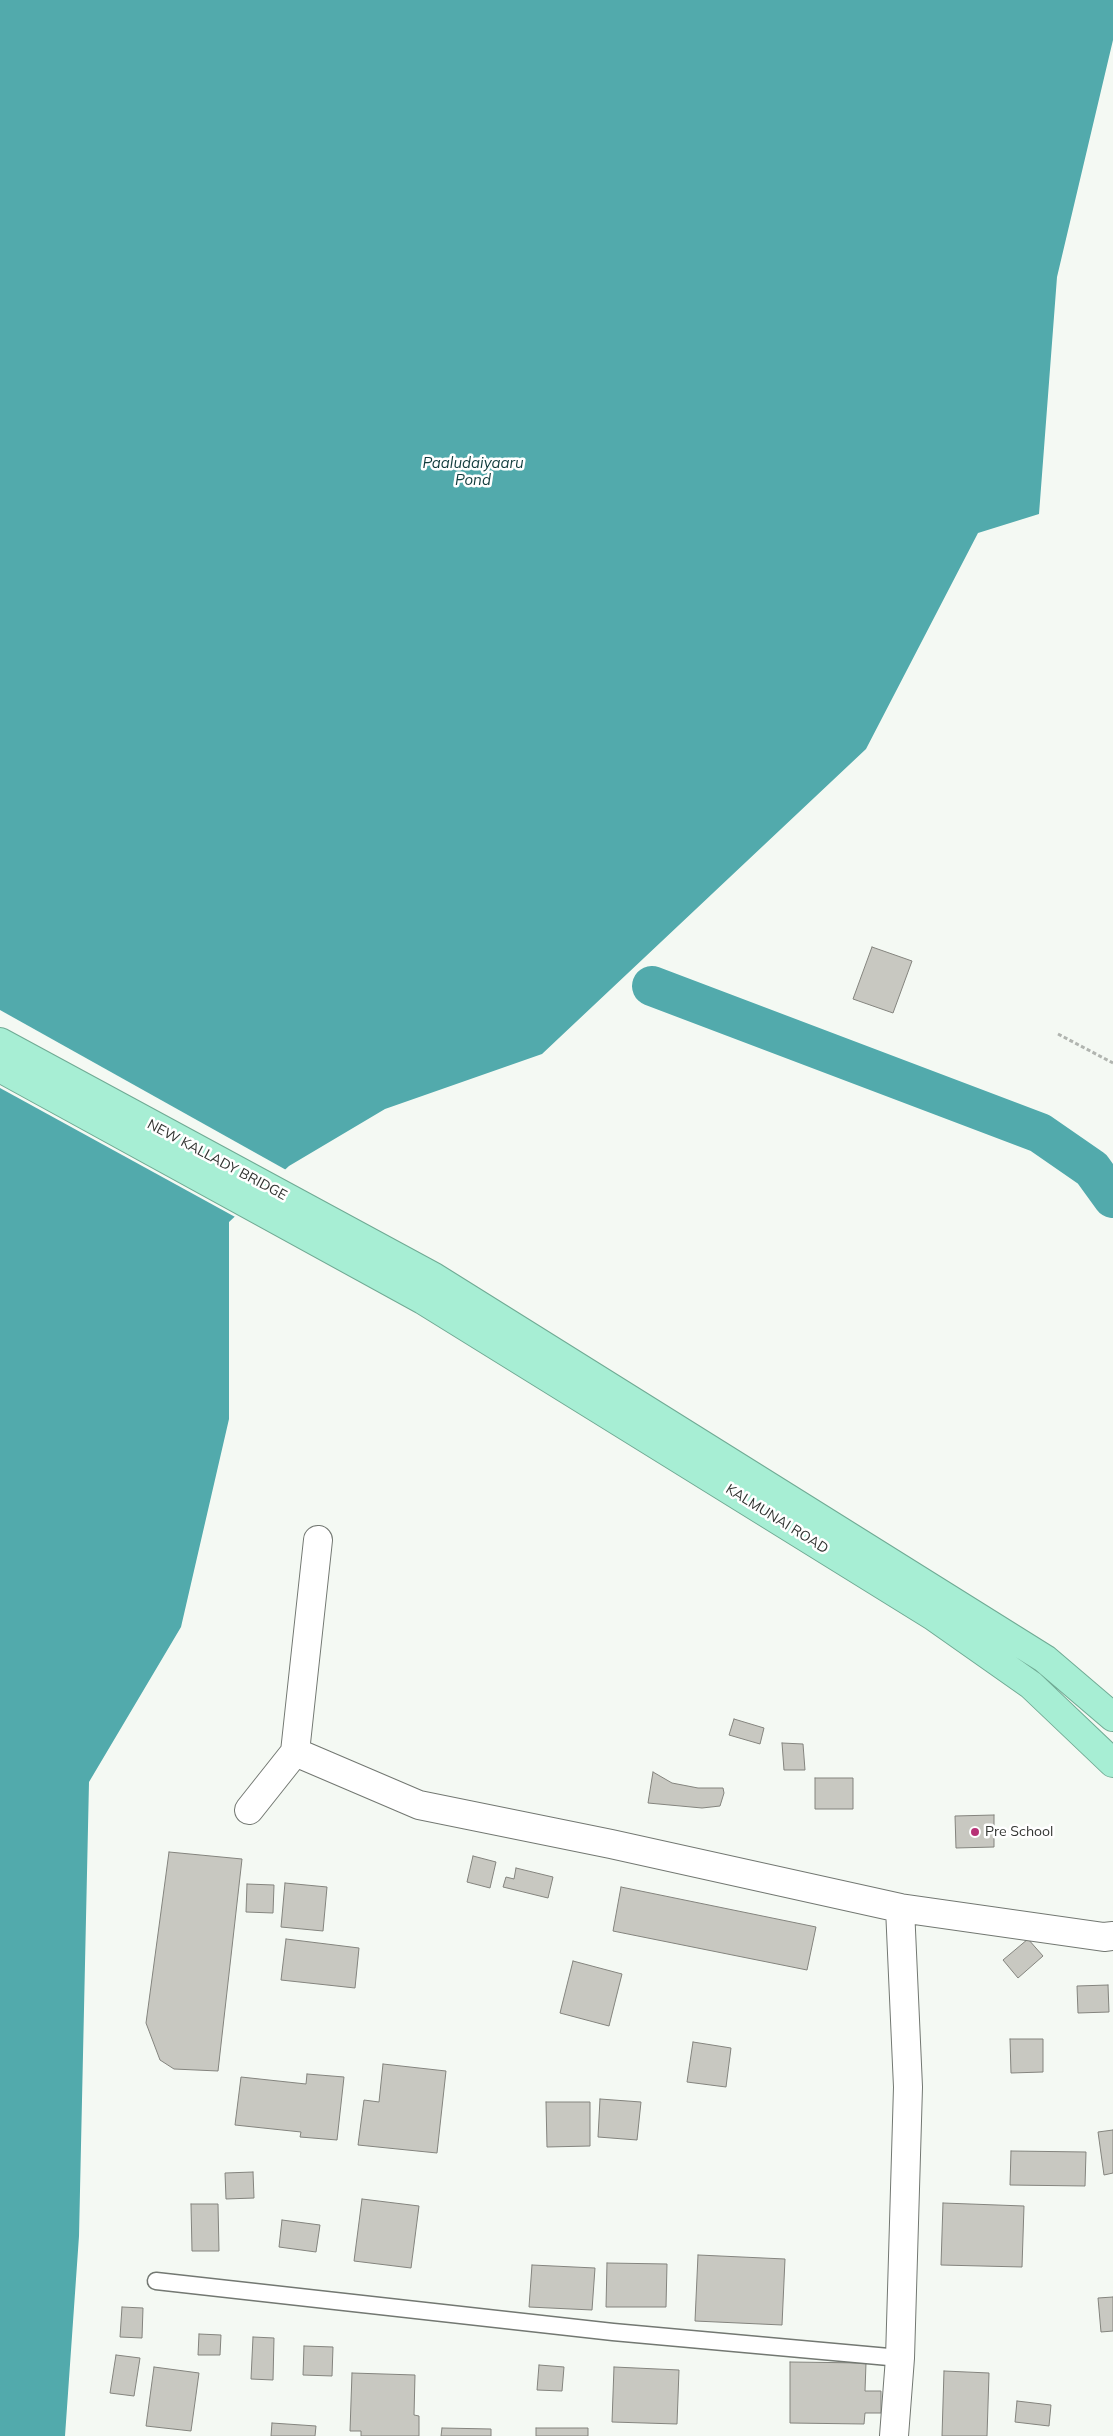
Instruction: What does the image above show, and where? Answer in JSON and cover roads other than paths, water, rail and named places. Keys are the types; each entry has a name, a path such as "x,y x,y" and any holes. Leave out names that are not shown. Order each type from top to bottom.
{"highway":[{"name":"NEW KALLADY BRIDGE","path":"0,1042 428,1288"},
{"name":"NEW KALLADY BRIDGE","path":"0,1068 428,1288"},
{"name":"KALMUNAI ROAD","path":"428,1288 1045,1659 1113,1718"},
{"name":"KALMUNAI ROAD","path":"428,1288 933,1616 1031,1685 1113,1762"}],"street":[{"path":"249,1810 295,1752 318,1540"},
{"path":"295,1752 419,1805 611,1844 900,1908 1104,1937 1113,1936"},
{"path":"894,2436 900,2358 908,2087 900,1908"}],"lane":[{"path":"156,2281 613,2332 900,2358"}],"water":[{"name":"Paaludaiyaaru Pond","path":"0,0 1113,0 1113,40 1057,277 1039,514 978,533 866,749 542,1054 385,1109 289,1166 229,1222 229,1419 181,1627 89,1782 79,2236 65,2436 0,2436"}],"waterway":[{"path":"652,986 1040,1133 1092,1169 1113,1198"}],"place":[{"name":"Pre School","path":"975,1832"}]}
